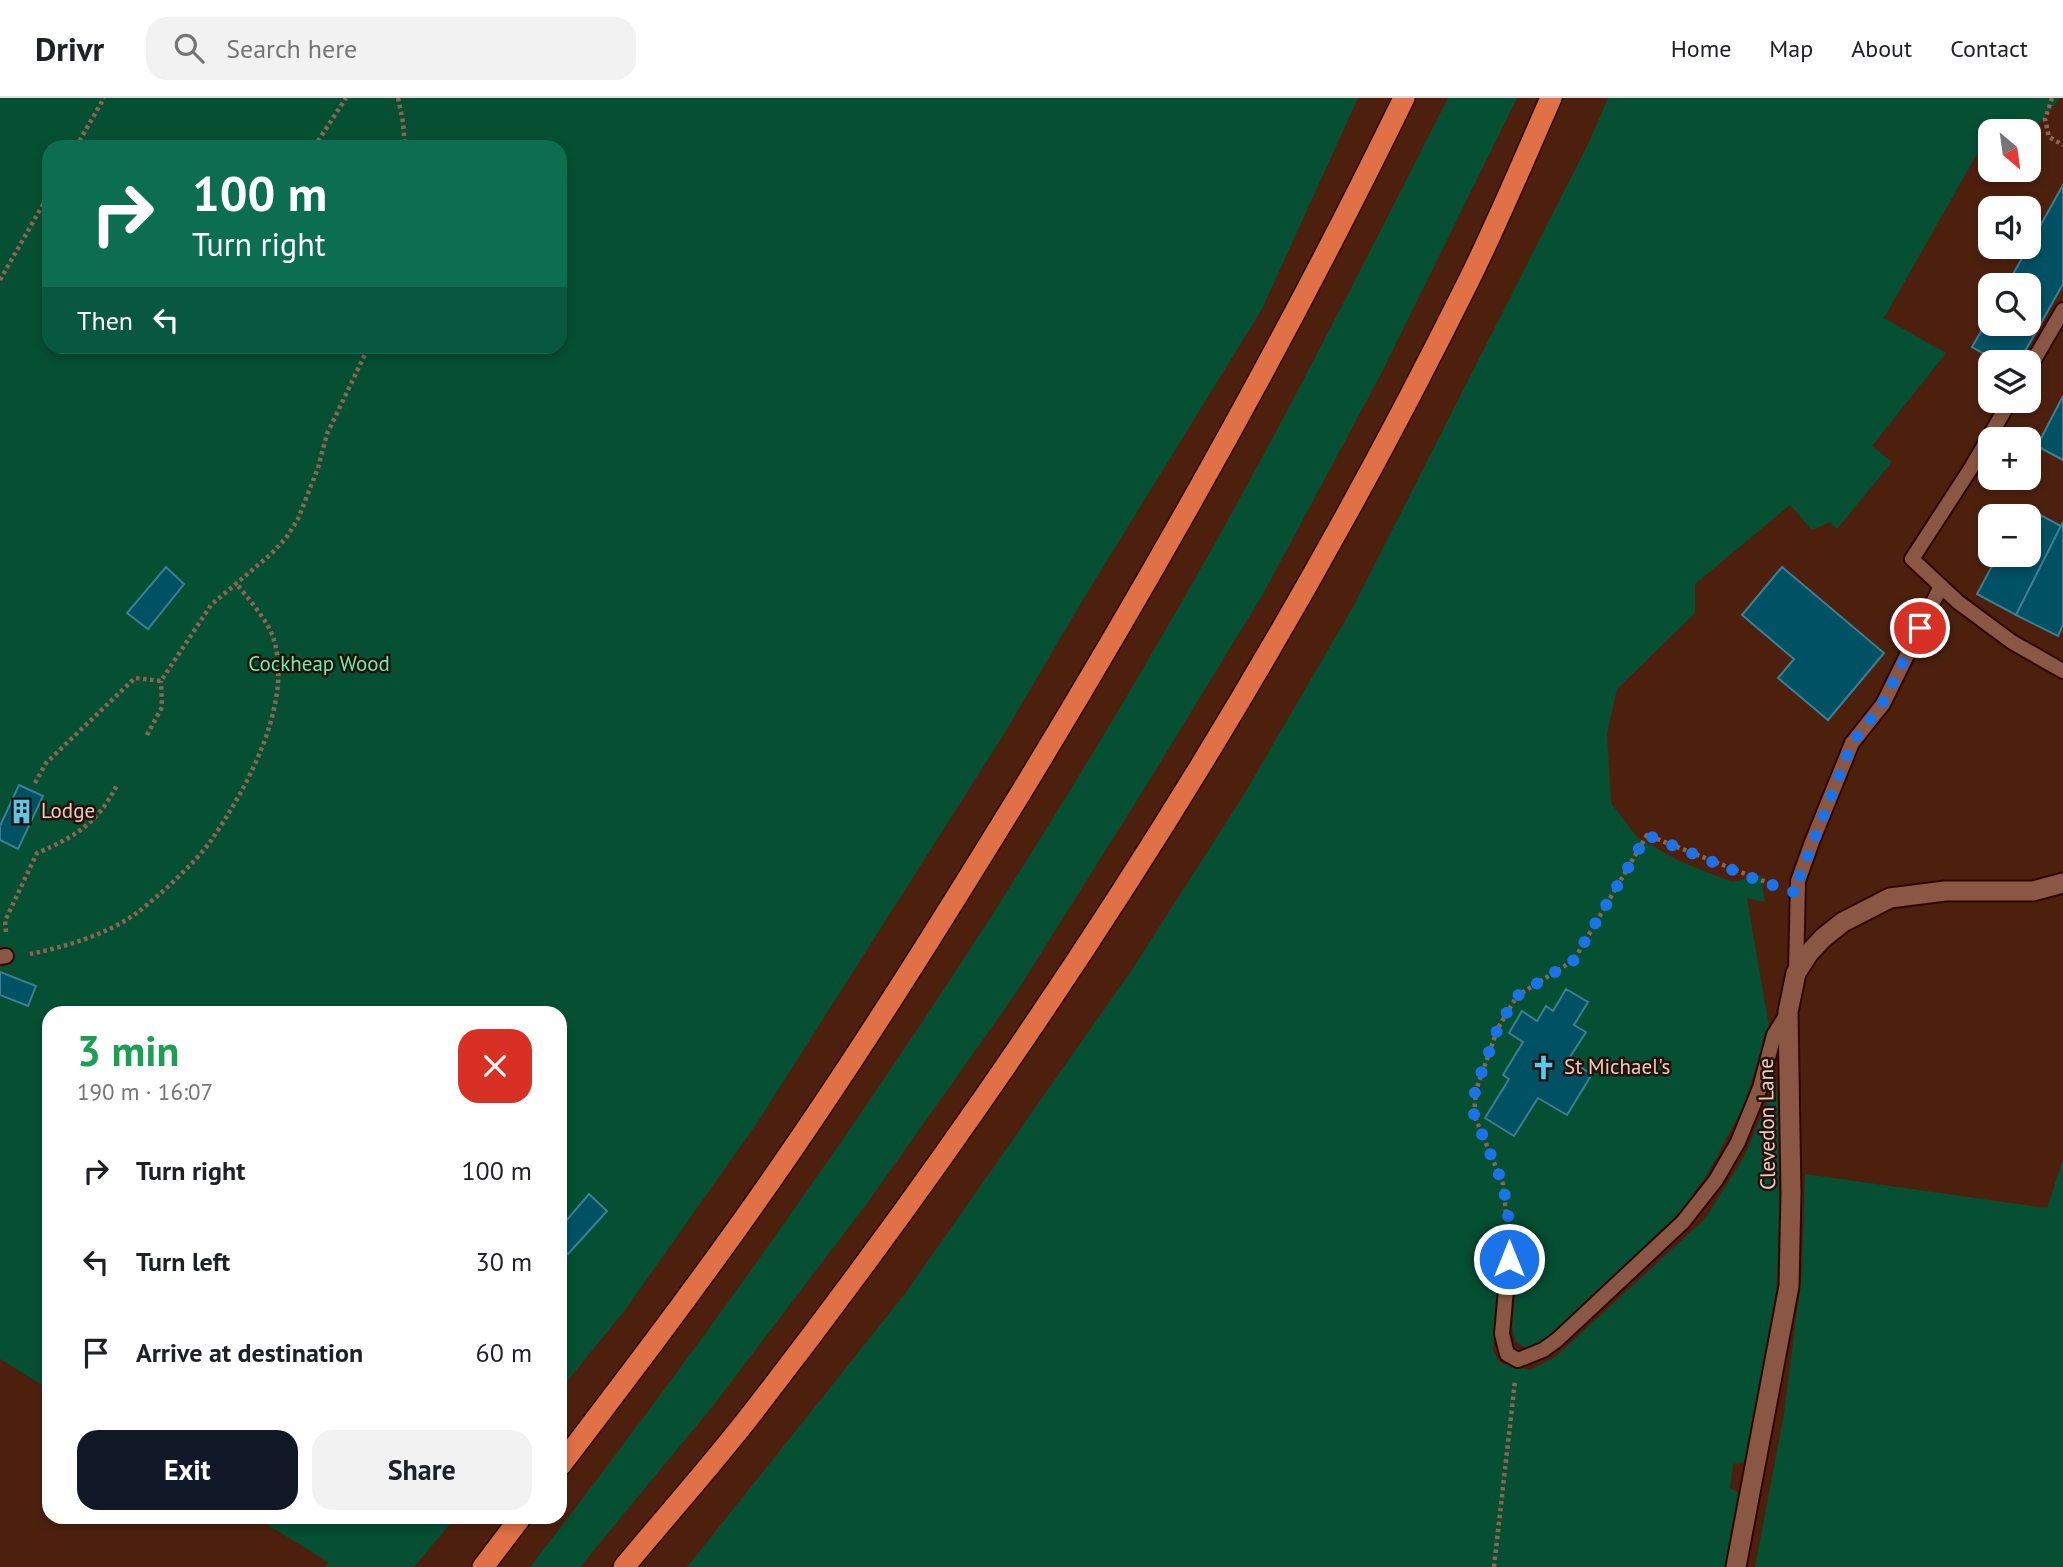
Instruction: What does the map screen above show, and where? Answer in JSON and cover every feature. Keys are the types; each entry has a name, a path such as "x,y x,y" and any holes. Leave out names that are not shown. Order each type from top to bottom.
{"highway":[{"path":"567,1457 759,1198 939,928 1095,672 1186,511 1347,215 1404,98"},
{"path":"624,1567 750,1415 896,1222 1100,925 1274,643 1347,513 1469,280 1551,98"},
{"path":"483,1567 516,1524"}],"street":[{"name":"Clevedon Lane","path":"1737,1567 1789,1286 1791,1194 1788,1012 1796,974 1823,937 1843,922 1890,898 1945,891 2033,891 2063,883"}],"lane":[{"path":"2040,350 2063,310"},
{"path":"2003,413 1912,559 1941,586 2012,642 2063,671"},
{"path":"1796,974 1797,893 1802,868 1852,743 1882,704 1941,586"},
{"path":"1511,1234 1502,1334 1507,1354 1518,1360 1543,1350 1557,1340 1683,1222 1716,1180 1738,1142 1760,1088 1774,1035 1788,1012"}],"path":[{"path":"80,140 104,98"},
{"path":"319,140 346,98"},
{"path":"398,98 404,140"},
{"path":"2052,98 2045,119 2049,137 2063,145"},
{"path":"0,280 42,206"},
{"path":"146,735 162,707 161,681 211,606 271,554 286,538 298,519 318,468 327,434 365,354"},
{"path":"117,785 101,813 86,827 66,841 37,853 5,922 3,957 32,954 68,943 101,932 136,914 159,895 209,844 250,777 269,726 279,675 274,638 236,583"},
{"path":"35,783 46,763 135,678 161,681"},
{"path":"1511,1234 1503,1184 1474,1115 1475,1090 1498,1028 1517,996 1574,960 1647,835 1757,880 1797,893"},
{"path":"1494,1567 1518,1360"}],"green space":[{"name":"Cockheap Wood","path":"0,98 1358,98 1262,309 1087,593 1004,734 757,1123 625,1310 567,1381 567,1006 42,1006 42,1385 0,1359"},
{"path":"1448,98 1517,98 1381,374 1263,594 1016,993 868,1202 712,1407 580,1567 530,1567 563,1524 567,1524 567,1518 783,1225 943,991 1094,751 1166,629 1311,366"},
{"path":"1608,98 2060,98 2041,122 2041,119 1978,119 1978,152 1884,318 1946,353 1872,446 1892,462 1837,529 1830,522 1812,530 1790,505 1695,584 1695,613 1617,689 1607,733 1611,803 1637,837 1679,861 1732,882 1761,875 1765,902 1747,898 1769,1026 1744,1105 1707,1175 1681,1211 1560,1327 1539,1343 1525,1348 1515,1341 1512,1328 1518,1256 1501,1252 1493,1350 1500,1363 1530,1370 1555,1357 1705,1219 1744,1157 1777,1079 1780,1202 1776,1304 1750,1461 1733,1464 1730,1488 1744,1496 1729,1567 687,1567 904,1295 1133,968 1243,796 1353,607 1589,142","holes":["1566,989 1588,1002 1574,1025 1586,1033 1568,1060 1567,1115 1538,1098 1485,1118 1509,1079 1523,1042 1509,1033 1522,1012 1537,1021 1546,1007 1553,1011"]},
{"path":"2063,1159 2063,1567 1755,1567 1784,1414 1802,1271 1805,1174 2047,1208"},
{"path":"266,1524 450,1524 414,1567 325,1567 328,1562"}],"building":[{"path":"2063,185 2063,284 2041,323 2041,273 2014,273 2022,259 2041,259 2041,224"},
{"path":"1978,336 2034,336 2026,350 1978,350 1972,347"},
{"path":"2063,396 2063,460 2041,448 2041,438"},
{"path":"2041,515 2061,526 2041,566"},
{"path":"2063,522 2063,625 2058,636 2016,615"},
{"path":"166,567 184,584 148,629 127,613"},
{"path":"1782,567 1884,653 1828,720 1778,678 1794,659 1742,615"},
{"path":"1992,567 2040,567 2016,615 1977,594"},
{"name":"Lodge","path":"19,785 43,796 18,849 0,840 0,826"},
{"path":"0,972 36,986 28,1006 0,995"},
{"name":"St Michael's","path":"1566,989 1588,1002 1574,1025 1586,1032 1568,1060 1592,1074 1567,1115 1538,1098 1514,1136 1485,1118 1509,1079 1503,1075 1523,1042 1509,1033 1522,1011 1537,1021 1546,1006 1553,1011"},
{"path":"589,1194 607,1211 568,1254 567,1220"}],"place":[{"name":"Lodge","path":"21,811"},
{"name":"St Michael's","path":"1544,1067"}],"route":[{"path":"1509,1259 1511,1234 1503,1184 1474,1115 1475,1090 1498,1028 1517,996 1574,960 1647,835 1757,880 1797,893 1798,881 1852,743 1882,704 1920,628"}]}
